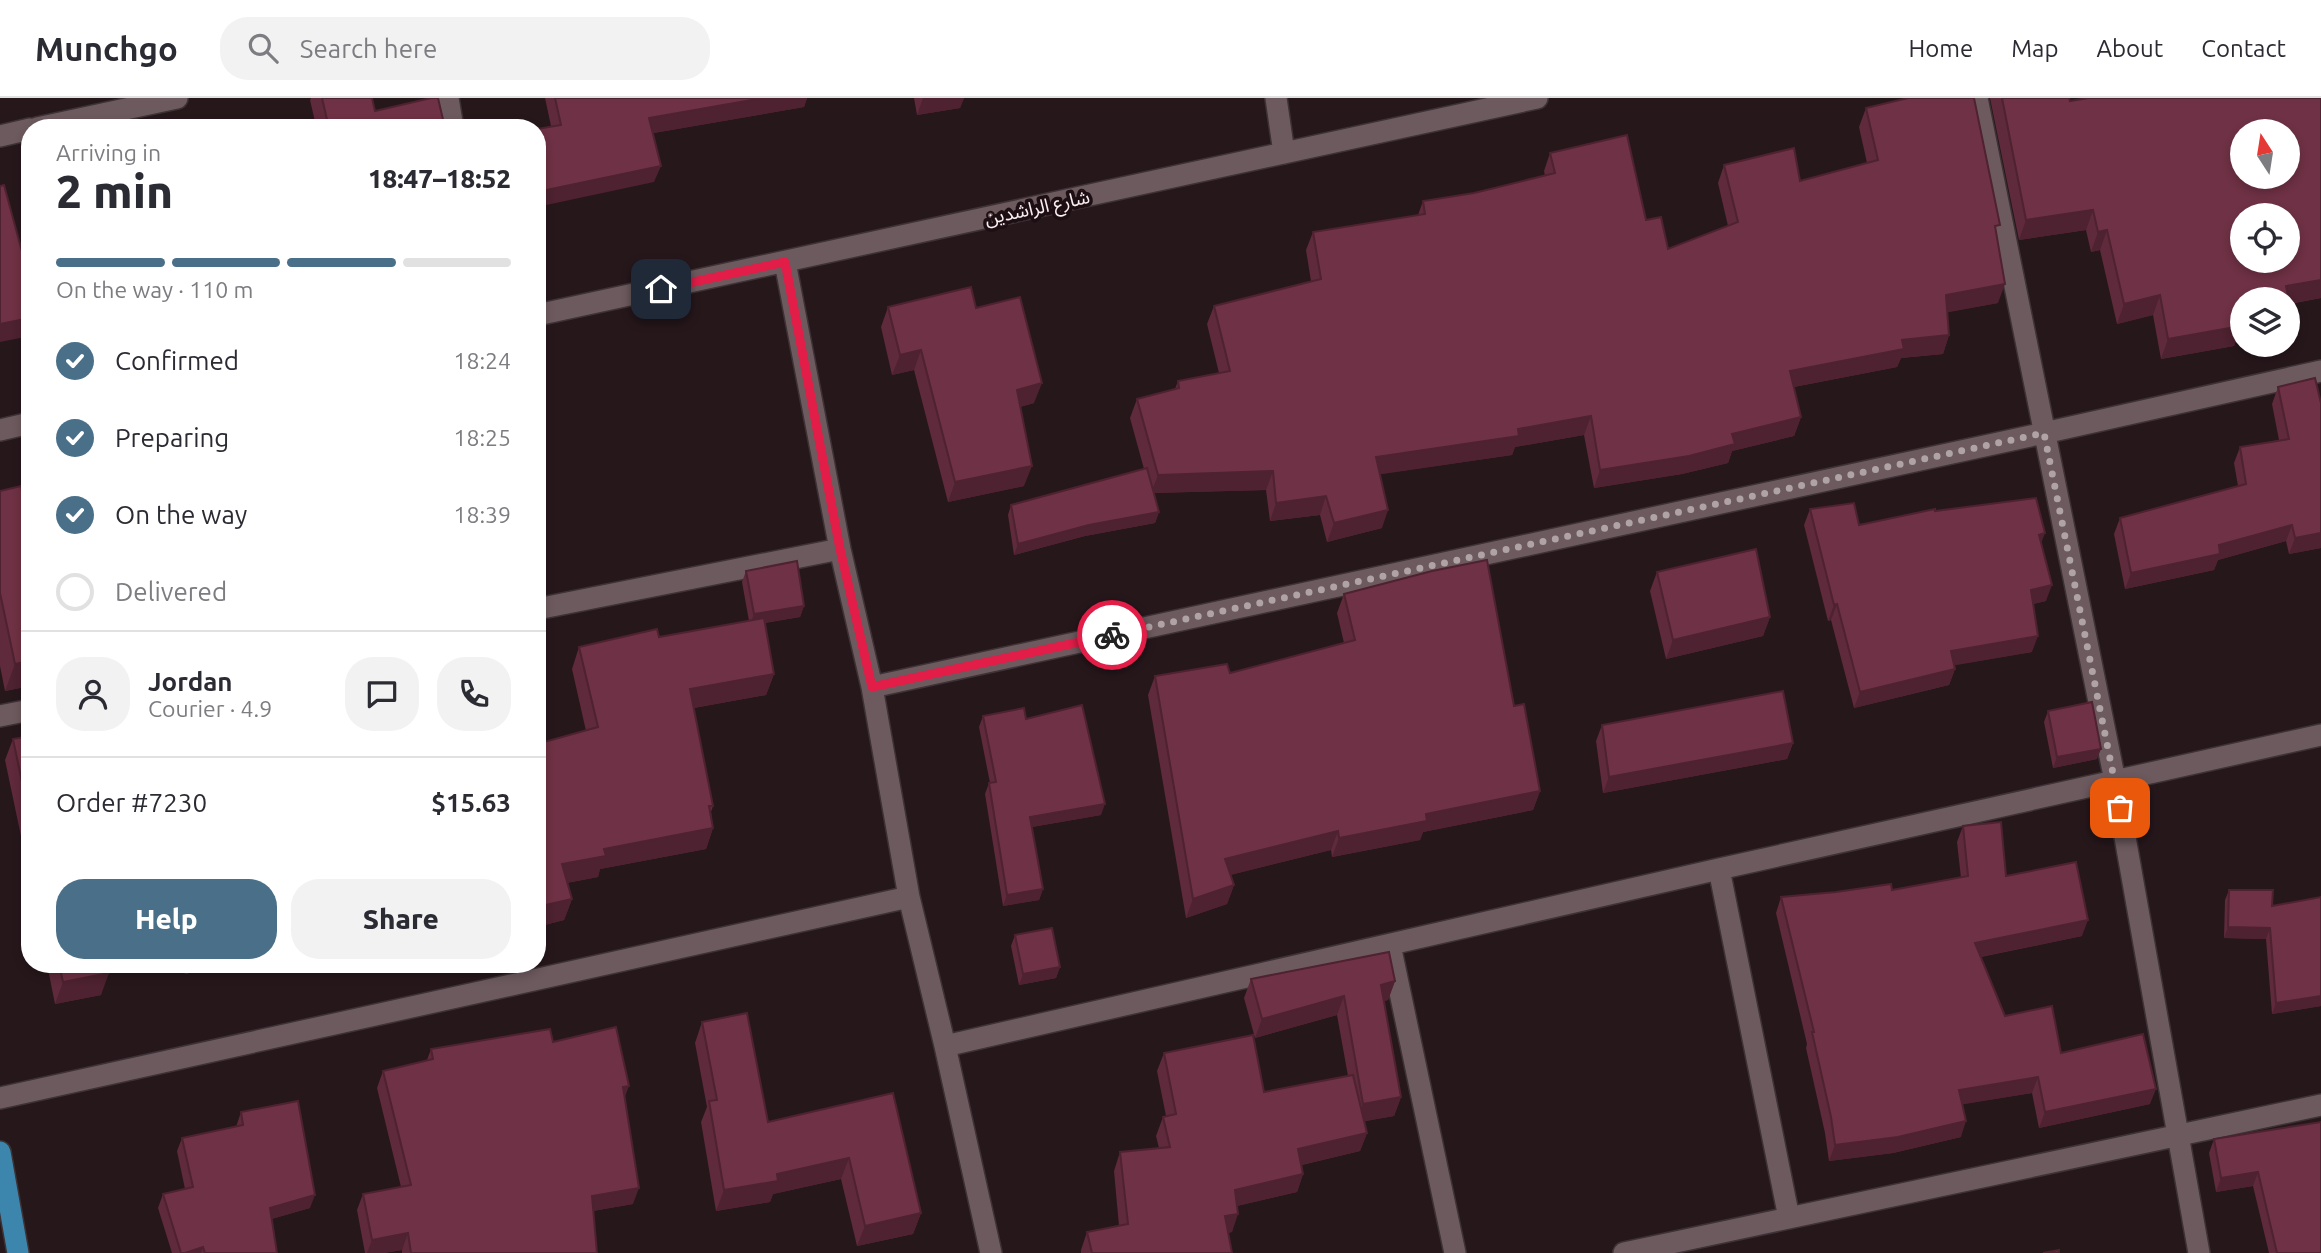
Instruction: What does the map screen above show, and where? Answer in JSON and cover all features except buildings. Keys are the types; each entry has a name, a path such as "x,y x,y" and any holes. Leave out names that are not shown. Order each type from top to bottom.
{"main road":[{"path":"0,1152 18,1253"}],"street":[{"path":"79,119 177,98"},
{"path":"448,98 452,119"},
{"path":"1276,98 1284,153"},
{"name":"شارع الراشدين","path":"546,313 1537,98"},
{"path":"1977,98 2115,781 2199,1253"},
{"path":"0,136 21,131"},
{"path":"785,262 840,549 872,687 909,897 990,1253"},
{"path":"872,687 2321,371"},
{"path":"0,430 21,426"},
{"path":"546,607 840,549"},
{"path":"0,716 21,712"},
{"path":"945,1046 2321,735"},
{"path":"1719,869 1789,1218"},
{"path":"0,1098 909,897"},
{"path":"1390,945 1455,1253"},
{"path":"1624,1253 2321,1105"}],"way so far":[{"path":"1112,635 2044,433 2120,808"}],"route":[{"path":"661,289 785,262 840,549 872,687 1112,635"}]}
